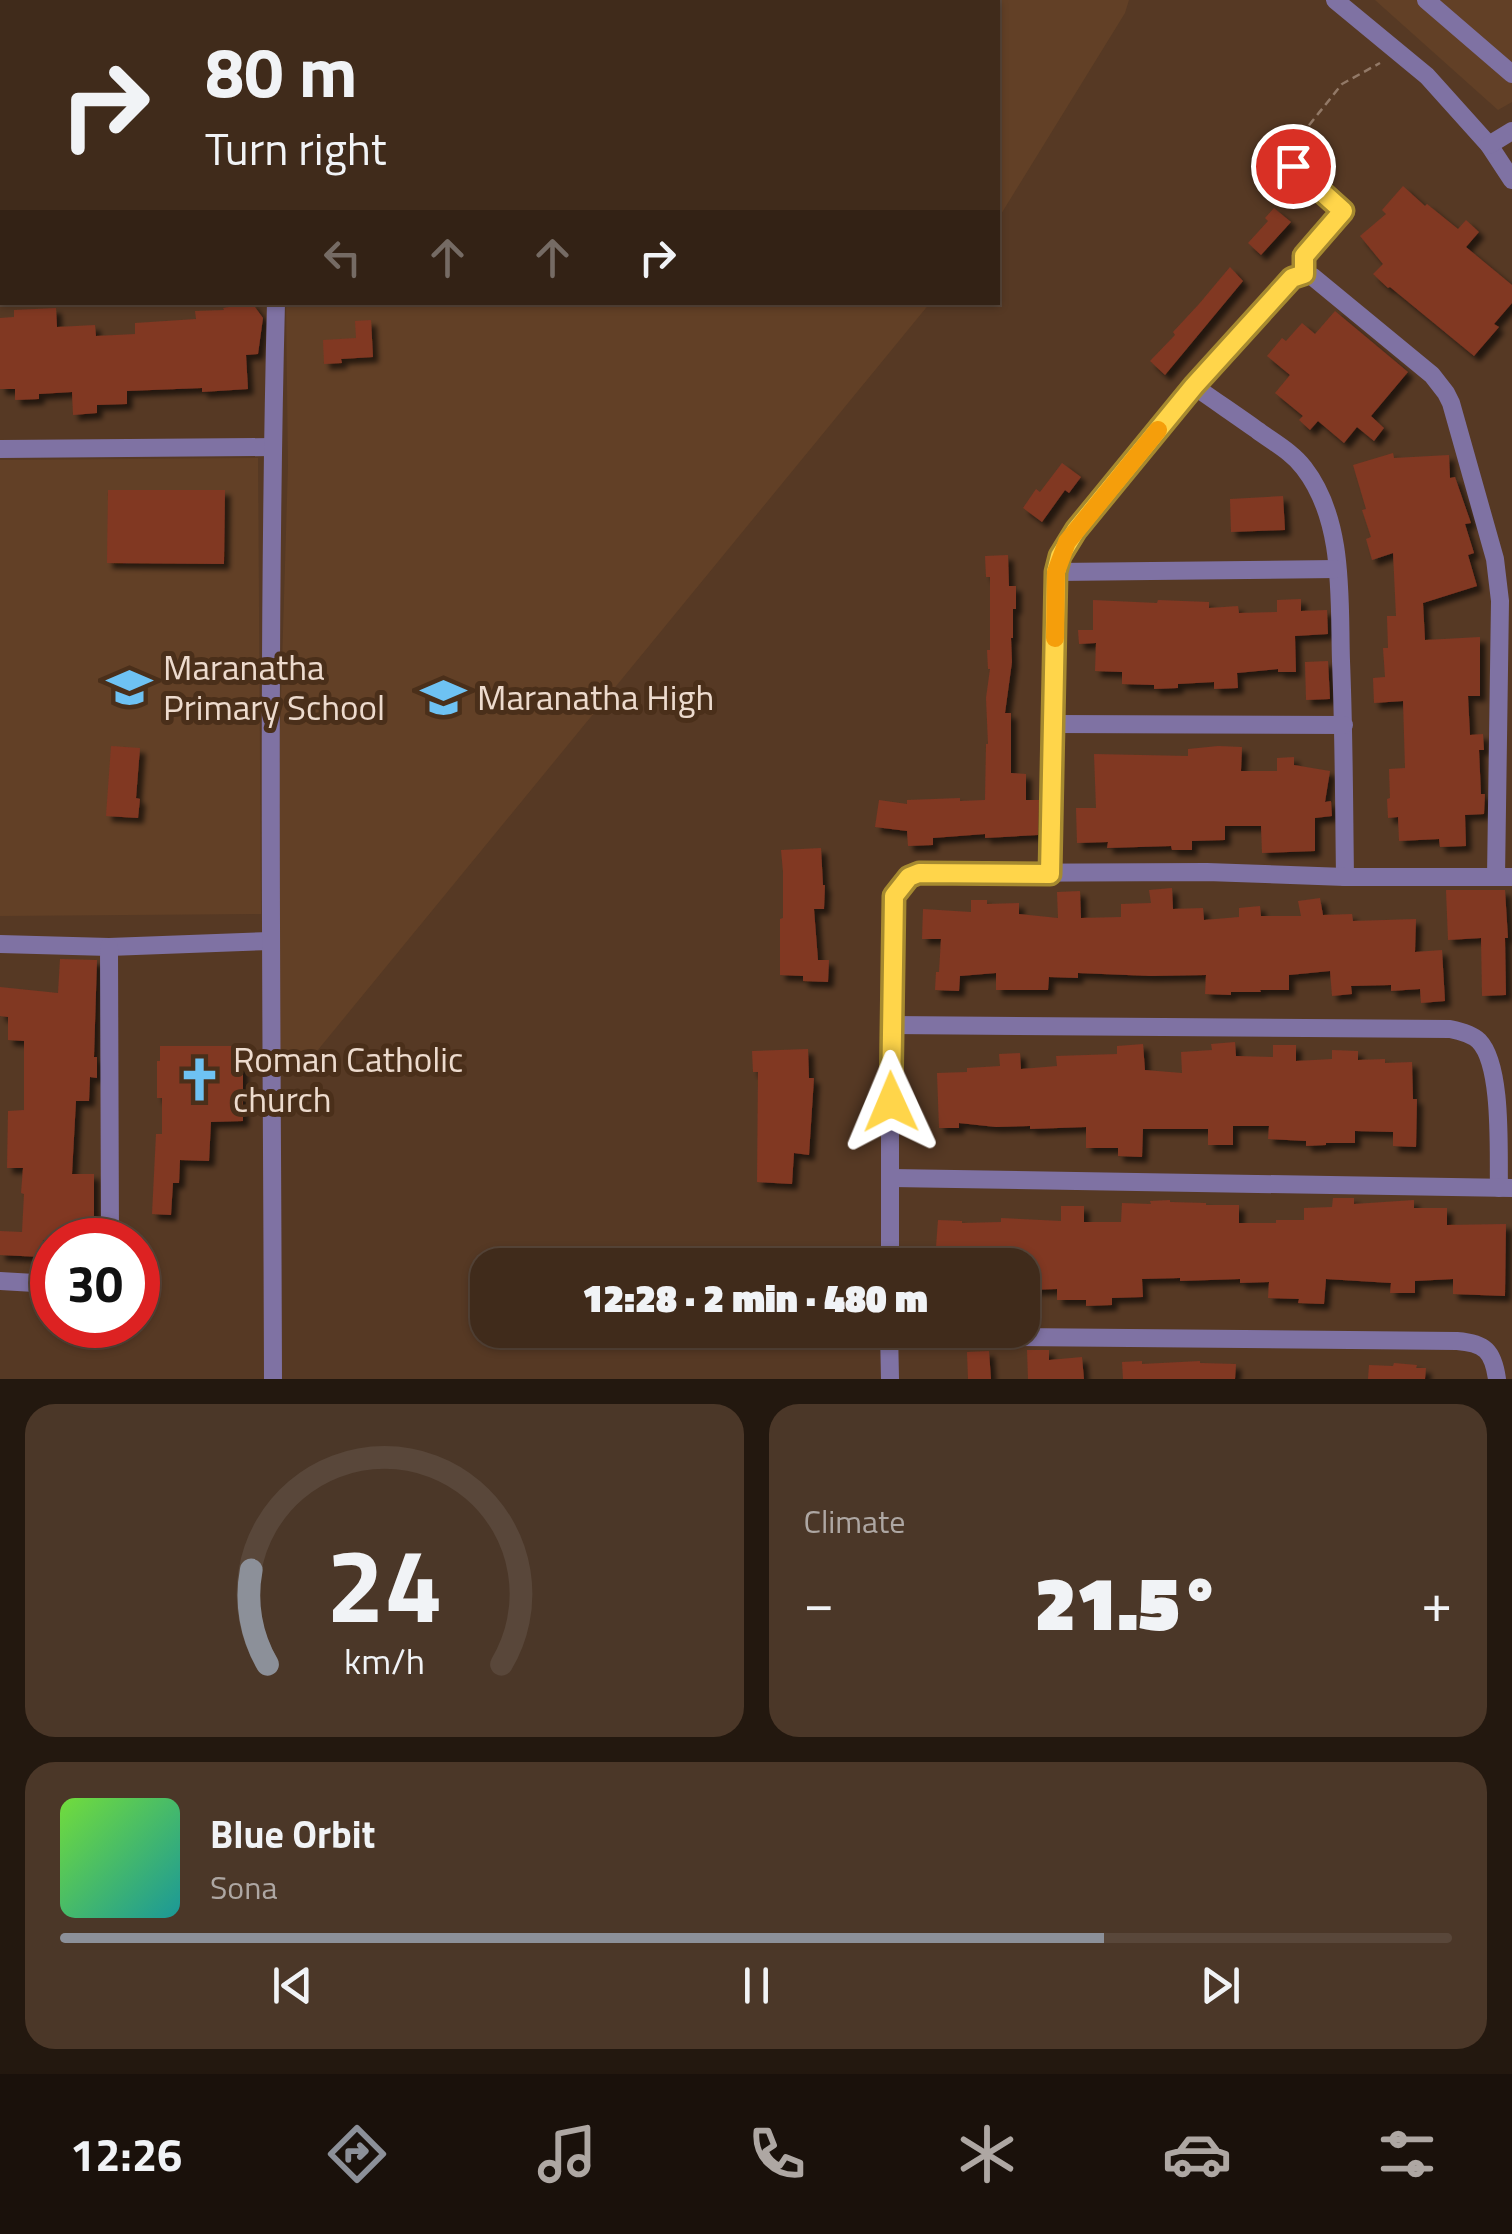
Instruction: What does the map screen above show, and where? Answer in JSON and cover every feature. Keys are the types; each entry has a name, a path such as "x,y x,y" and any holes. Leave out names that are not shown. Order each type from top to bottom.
{"street":[{"path":"1334,0 1427,76 1490,145 1512,180"},
{"path":"1426,0 1512,74"},
{"path":"1490,145 1512,131"},
{"path":"1293,166 1343,211 1304,256 1304,274"},
{"path":"890,1248 894,896 909,877 919,873 1050,874 1207,872 1504,877 1498,581 1451,403 1432,376 1312,277 1304,274 1292,278 1194,386 1076,530 1060,556 1056,572 1050,874"},
{"path":"273,1379 270,941 276,305"},
{"path":"1194,386 1290,454 1316,486 1325,508 1338,569 1345,876"},
{"path":"0,449 272,447"},
{"path":"1056,572 1338,569"},
{"path":"1054,724 1344,725"},
{"path":"0,944 110,947 270,941"},
{"path":"110,947 110,1218"},
{"path":"890,1025 1450,1028 1478,1039 1488,1054 1496,1091 1505,1188 892,1178"},
{"path":"0,1281 30,1283"},
{"path":"1040,1335 1457,1341 1477,1343 1489,1352 1497,1379"},
{"path":"889,1348 890,1379"}],"path":[{"path":"1293,166 1306,129 1342,84 1399,53"}],"shaded area":[{"path":"1000,0 1129,0 1125,13 1000,216"},
{"path":"1375,0 1512,0 1512,102 1498,110"},
{"name":"Maranatha High","path":"286,305 928,305 308,1062 276,1062 274,928 288,466"},
{"name":"Maranatha Primary School","path":"258,458 261,914 0,916 0,460"}],"building":[{"path":"1403,186 1458,229 1466,220 1479,232 1466,247 1512,285 1512,303 1494,324 1499,327 1474,356 1373,274 1383,264 1360,236 1386,214 1382,210"},
{"path":"1274,208 1291,222 1261,255 1248,243"},
{"path":"1230,267 1243,281 1165,375 1150,361"},
{"path":"253,305 263,318 258,354 246,355 248,389 127,391 127,404 97,405 97,413 73,415 72,392 15,400 15,389 0,389 0,318 14,317 14,310 56,308 57,327 95,325 96,336 135,334 135,323 196,319 195,311"},
{"path":"1335,311 1408,372 1371,416 1384,428 1374,441 1357,427 1344,443 1318,421 1310,430 1299,420 1303,416 1275,393 1290,375 1267,356 1302,323 1315,334"},
{"path":"371,320 373,357 324,364 323,340 356,338 355,321"},
{"path":"1393,453 1394,458 1449,455 1450,478 1455,477 1471,523 1465,524 1474,553 1468,555 1477,586 1423,603 1425,640 1480,637 1480,696 1468,696 1470,735 1483,734 1484,750 1479,750 1484,814 1465,815 1466,846 1440,847 1439,839 1399,841 1398,817 1388,818 1389,769 1405,768 1403,701 1374,703 1373,678 1385,677 1387,616 1396,616 1393,553 1372,560 1366,539 1371,537 1362,510 1366,509 1353,465"},
{"path":"1062,463 1081,477 1069,493 1065,490 1042,522 1023,508"},
{"path":"108,490 225,490 224,564 107,563"},
{"path":"1283,496 1285,530 1231,532 1230,499"},
{"path":"1008,555 1009,586 1016,586 1005,713 1011,713 1011,773 1026,774 1026,800 1039,800 1038,835 933,838 933,845 908,846 907,831 875,827 879,800 907,804 907,800 985,800 990,577 986,577 985,556"},
{"path":"1301,599 1301,611 1327,610 1328,634 1295,636 1296,672 1278,669 1237,673 1238,688 1214,689 1214,682 1154,689 1154,685 1122,684 1122,672 1095,671 1096,643 1079,644 1078,630 1093,630 1093,600 1209,602 1209,608 1238,606 1239,613 1277,612 1277,600"},
{"path":"1328,661 1330,699 1306,700 1305,662"},
{"path":"111,746 140,748 138,818 106,816"},
{"path":"1242,747 1241,771 1277,771 1277,758 1294,757 1294,765 1330,771 1325,802 1331,801 1332,816 1315,818 1315,851 1262,853 1261,826 1225,826 1225,840 1192,841 1192,850 1172,850 1171,846 1107,848 1108,842 1077,843 1076,808 1096,808 1094,754 1188,756 1188,749"},
{"path":"821,848 824,909 814,909 818,960 829,960 828,982 803,981 803,976 780,975 781,850"},
{"path":"1172,888 1173,909 1203,908 1204,920 1239,917 1239,908 1260,906 1261,916 1301,916 1298,901 1320,898 1323,915 1352,914 1353,921 1416,919 1415,952 1442,950 1445,1001 1421,1003 1420,989 1391,991 1391,985 1351,986 1352,994 1332,996 1330,971 1289,975 1289,990 1231,995 1205,994 1206,975 1078,973 1078,978 1049,977 1048,990 996,990 996,973 960,976 959,991 935,990 941,939 922,939 923,909 971,912 971,900 987,900 987,904 1019,903 1019,914 1058,918 1057,892 1080,891 1081,918 1121,917 1121,904 1151,903 1149,890"},
{"path":"1446,890 1505,890 1506,995 1482,996 1481,938 1448,940"},
{"path":"60,959 97,960 97,1078 90,1077 89,1101 76,1101 72,1174 94,1174 94,1218 30,1218 30,1256 0,1255 0,1231 22,1232 23,1168 7,1168 8,1111 24,1110 24,1041 8,1040 8,1017 0,1016 0,987 58,993"},
{"path":"1235,1042 1236,1056 1273,1057 1273,1045 1296,1045 1296,1061 1332,1059 1332,1050 1358,1051 1358,1060 1412,1062 1413,1099 1417,1099 1416,1147 1393,1146 1393,1132 1355,1131 1355,1143 1306,1146 1306,1141 1268,1139 1269,1126 1233,1126 1233,1145 1208,1145 1208,1129 1143,1129 1142,1157 1118,1156 1118,1148 1086,1148 1086,1127 1030,1129 959,1123 959,1128 939,1128 937,1073 1000,1066 999,1054 1020,1053 1021,1069 1057,1066 1056,1056 1117,1054 1117,1046 1143,1044 1145,1070 1182,1073 1181,1052 1212,1050 1211,1044"},
{"name":"Roman Catholic church","path":"160,1046 243,1046 243,1121 211,1122 209,1161 180,1160 179,1183 173,1183 171,1215 152,1214 156,1134 162,1134 162,1098 157,1098"},
{"path":"808,1049 809,1078 814,1078 809,1155 794,1153 792,1184 757,1182 758,1072 753,1072 752,1051"},
{"path":"1333,1198 1354,1198 1354,1204 1414,1200 1414,1208 1447,1208 1447,1225 1506,1224 1505,1296 1453,1294 1453,1279 1415,1281 1415,1293 1390,1293 1391,1283 1326,1279 1324,1304 1298,1303 1299,1299 1268,1298 1269,1282 1180,1278 1142,1279 1143,1297 1112,1298 1112,1305 1086,1306 1086,1300 1057,1300 1057,1289 1040,1290 1040,1248 936,1247 938,1220 1061,1221 1061,1206 1084,1206 1084,1222 1121,1222 1122,1203 1170,1200 1239,1205 1239,1223 1304,1220 1304,1208 1332,1207"},
{"path":"1027,1350 1049,1350 1049,1360 1082,1357 1084,1379 1028,1379"},
{"path":"989,1351 991,1379 968,1379 967,1352"},
{"path":"1122,1362 1236,1364 1235,1379 1123,1379"},
{"path":"1394,1363 1426,1368 1425,1379 1368,1379 1369,1365"}],"slow traffic":[{"path":"1055,638 1056,572 1060,556 1076,530 1158,430"}],"place":[{"name":"Maranatha Primary School","path":"130,687"},
{"name":"Maranatha High","path":"444,697"},
{"name":"Roman Catholic church","path":"200,1079"}],"route":[{"path":"891,1102 894,896 909,877 919,873 1050,874 1056,572 1060,556 1076,530 1194,386 1292,278 1304,274 1304,256 1343,211 1293,166"}]}
